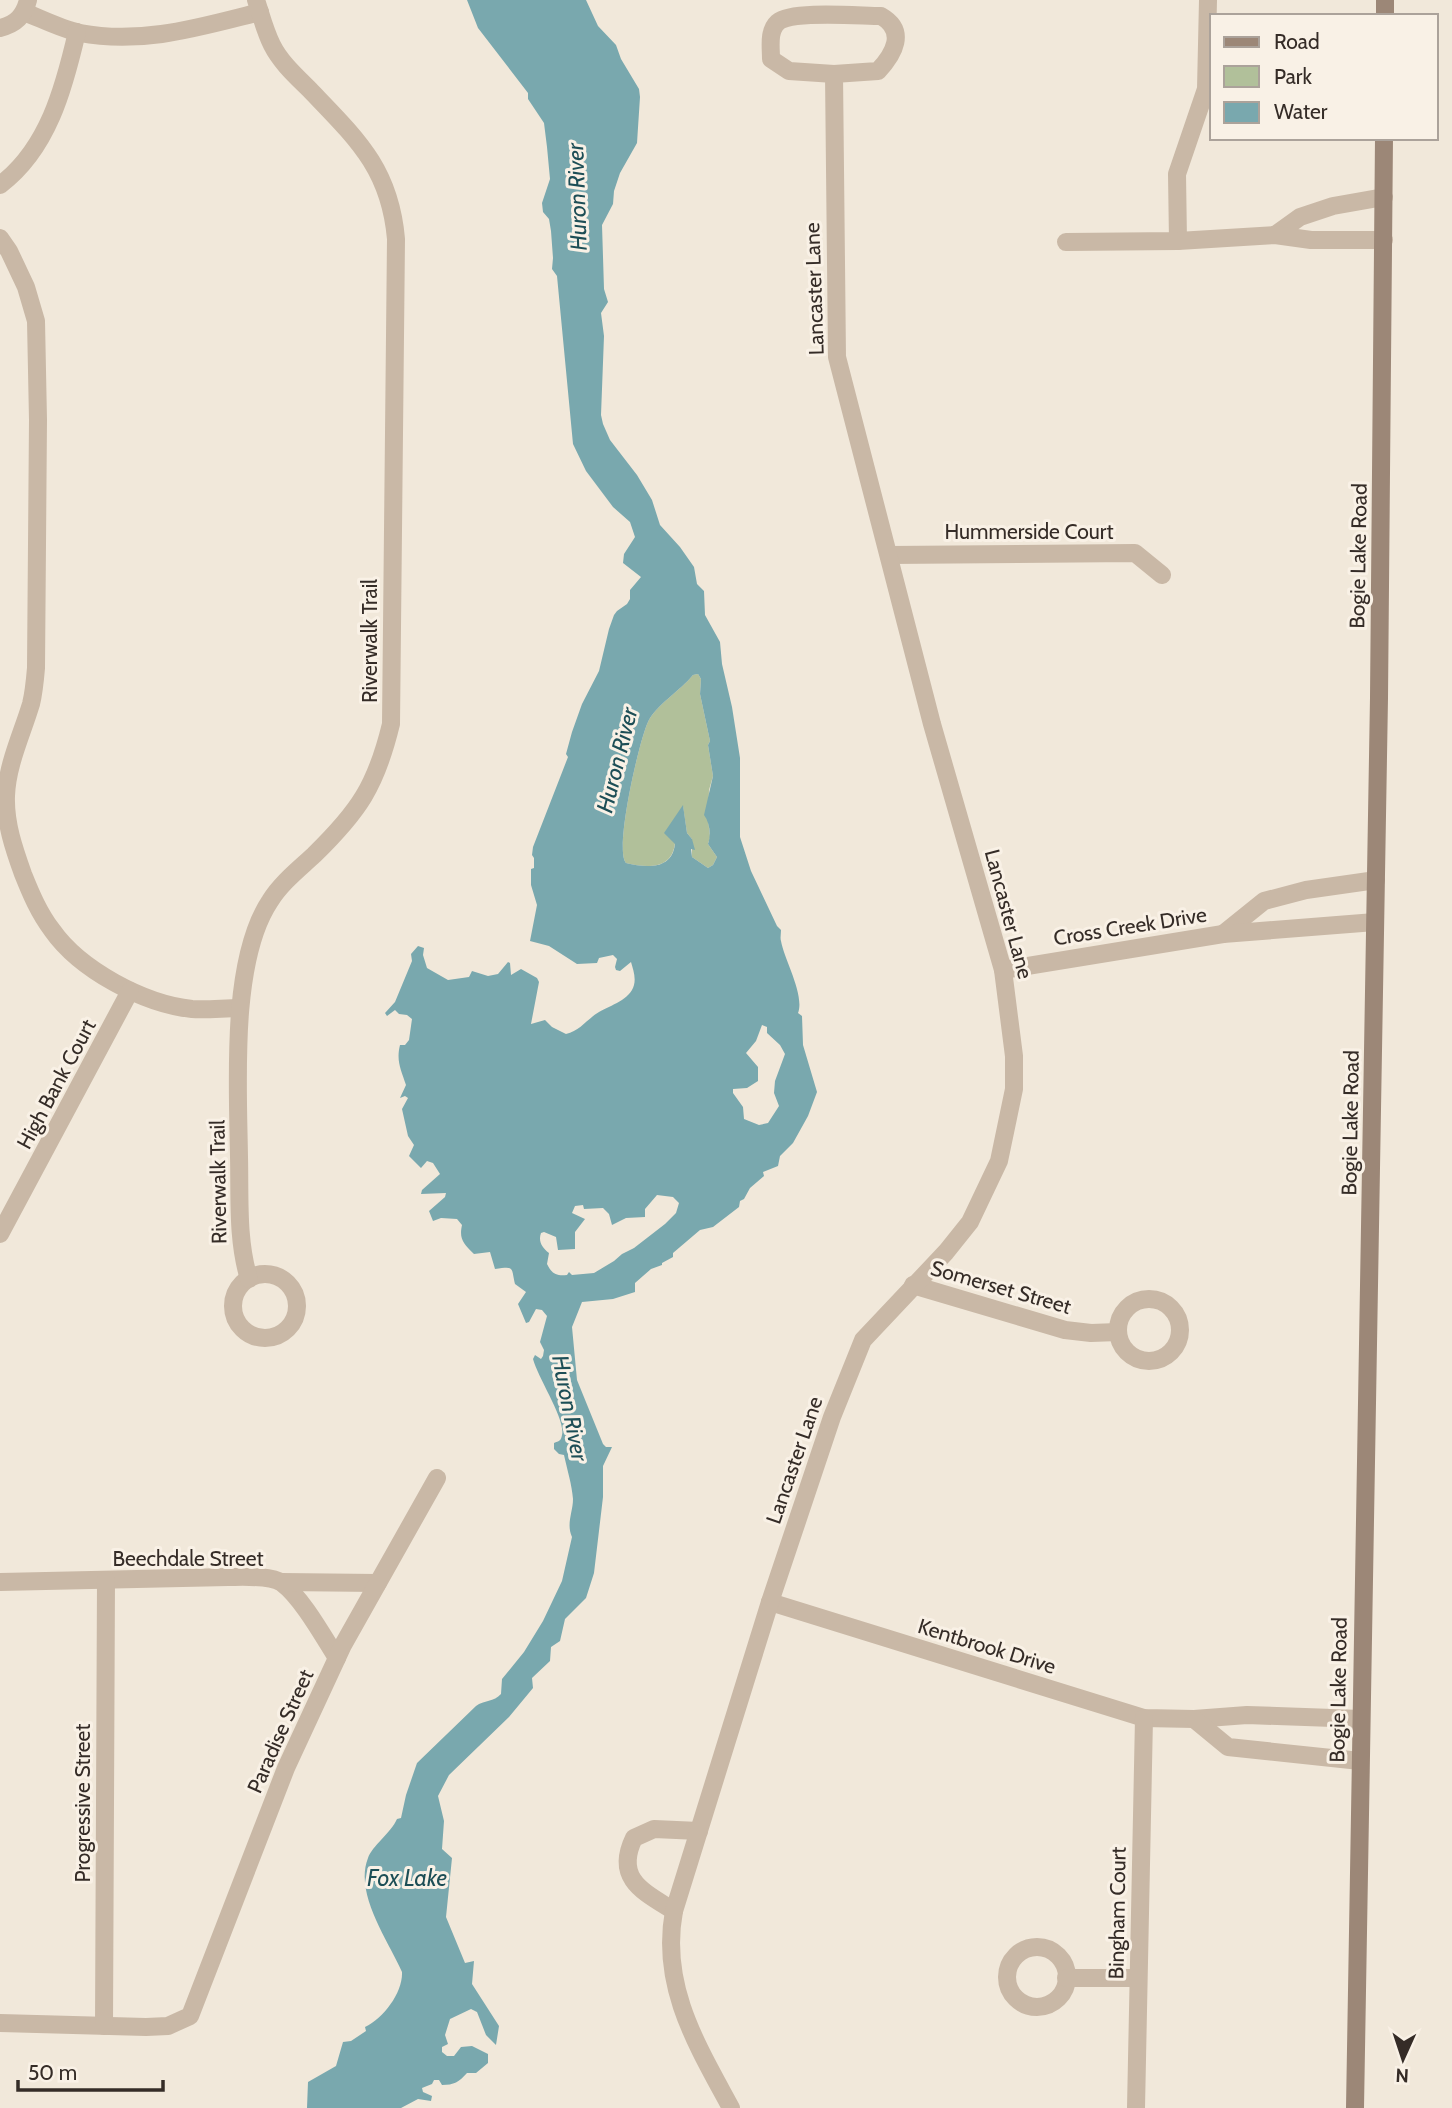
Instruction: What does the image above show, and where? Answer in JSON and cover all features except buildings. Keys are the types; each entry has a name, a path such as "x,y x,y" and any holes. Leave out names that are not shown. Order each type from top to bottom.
{"main road":[{"name":"Bogie Lake Road","path":"1355,2108 1372,1191 1384,140"}],"street":[{"path":"1178,241 1177,174 1206,89 1208,0"},
{"path":"0,28 18,21 26,6 77,32 139,38 184,31 258,6"},
{"name":"Riverwalk Trail","path":"249,1279 241,1243 240,1008 250,952 262,914 280,887 339,830 362,802 381,763 392,711 396,239 392,207 364,148 352,132 284,63 273,47 258,6"},
{"path":"791,15 881,16 890,20 896,33 895,44 892,56 878,71 834,75 789,71 771,59 770,36 777,23 791,15"},
{"path":"0,185 18,172 47,128 67,75 77,32"},
{"name":"Lancaster Lane","path":"731,2108 692,2033 676,1991 670,1944 674,1911 770,1602 832,1417 863,1340 946,1252 970,1222 999,1161 1014,1089 1014,1056 1003,970 932,724 837,357 834,75"},
{"path":"1275,235 1300,217 1311,213 1333,206 1384,197"},
{"path":"1066,242 1178,241 1275,235 1311,240 1384,240"},
{"path":"0,238 26,287 36,321 36,667 31,702 8,784 7,823 18,861 33,900 53,932 84,963 130,991 163,1003 192,1009 240,1008"},
{"name":"Hummerside Court","path":"889,555 1135,553 1162,575"},
{"name":"Cross Creek Drive","path":"1223,934 1264,901 1306,890 1376,880"},
{"name":"Cross Creek Drive","path":"1003,970 1223,934 1375,922"},
{"name":"High Bank Court","path":"0,1234 130,991"},
{"name":"Somerset Street","path":"913,1285 1065,1330 1118,1332"},
{"name":"Paradise Street","path":"104,2026 168,2026 190,2016 286,1768 337,1658 437,1478"},
{"name":"Beechdale Street","path":"0,1582 228,1577 281,1581 306,1610 337,1658"},
{"name":"Progressive Street","path":"104,2026 106,1580"},
{"path":"281,1581 378,1583"},
{"name":"Kentbrook Drive","path":"770,1602 1144,1718 1247,1714 1361,1719"},
{"name":"Bingham Court","path":"1136,2108 1144,1718"},
{"path":"1194,1718 1228,1747 1360,1761"},
{"path":"674,1911 640,1889 631,1879 628,1871 629,1849 634,1838 654,1829 699,1831"},
{"path":"1066,1978 1138,1978"},
{"path":"0,2023 104,2026"}],"green space":[{"path":"698,674 701,679 700,694 710,741 708,745 713,776 709,790 708,844 717,857 708,868 692,857 692,839 687,833 683,806 671,838 675,843 673,852 664,863 642,866 626,863 623,854 625,818 639,750 648,722 662,704 693,675"}],"water":[{"path":"467,0 586,0 598,26 616,45 639,89 637,143 620,173 613,204 602,225 604,289 608,302 601,313 604,336 601,415 610,440 637,475 652,500 660,525 694,567 697,584 704,591 705,615 720,642 740,758 740,837 751,871 781,930 783,949 799,997 798,1013 802,1016 803,1045 817,1092 808,1116 793,1143 780,1156 778,1166 763,1172 764,1176 750,1188 740,1201 739,1207 713,1227 700,1230 673,1253 673,1257 651,1269 635,1283 635,1292 613,1299 582,1302 572,1327 577,1380 603,1444 612,1447 603,1466 603,1497 594,1573 586,1598 565,1619 560,1641 551,1647 550,1661 532,1678 533,1688 509,1717 449,1775 438,1796 444,1821 442,1849 452,1858 446,1917 465,1963 474,1961 472,1984 499,2026 496,2045 486,2035 477,2012 471,2009 450,2019 445,2035 448,2044 442,2047 442,2052 447,2056 454,2056 461,2047 472,2046 488,2054 488,2063 476,2073 467,2073 453,2084 442,2085 439,2080 434,2080 432,2084 422,2088 423,2092 432,2096 431,2101 418,2099 401,2108 307,2108 308,2082 336,2066 343,2042 351,2041 366,2031 365,2027 385,2011 396,1996 401,1980 402,1972 374,1917 369,1901 365,1886 368,1858 397,1819 401,1818 417,1763 476,1706 501,1694 502,1679 524,1652 543,1621 562,1581 572,1537 571,1483 564,1455 554,1449 554,1443 561,1438 562,1428 533,1359 535,1355 541,1359 543,1356 544,1350 540,1342 547,1316 542,1310 536,1309 526,1323 518,1304 526,1292 515,1284 511,1269 495,1269 490,1252 474,1254 463,1241 462,1225 457,1219 441,1218 433,1221 429,1211 446,1193 421,1194 440,1174 433,1163 427,1161 421,1168 409,1156 414,1145 408,1136 402,1109 408,1098 400,1098 406,1085 399,1051 400,1045 405,1045 409,1040 412,1019 395,1010 387,1016 385,1013 395,1002 412,961 411,954 418,946 424,948 427,968 448,980 469,977 472,971 488,976 498,974 508,962 511,975 521,969 537,978 539,982 531,1024 545,1020 566,1034 629,995 635,982 631,962 620,971 616,970 617,959 613,955 599,958 597,963 577,964 549,946 530,941 537,905 531,885 531,869 534,868 533,847 568,757 566,754 582,704 599,671 614,615 627,604 630,590 641,577 623,563 624,554 635,537 630,522 613,507 586,471 573,444 557,276 552,269 549,219 543,212 542,203 550,179 544,123 528,99 528,93 478,28","holes":["698,674 701,679 700,694 710,741 708,745 713,776 704,815 709,829 708,844 717,857 708,868 692,857 691,849 695,850 687,833 683,805 664,833 675,844 669,859 650,866 626,863 623,854 625,818 639,750 648,722 662,704 693,675","762,1025 767,1027 767,1033 785,1054 775,1081 774,1093 779,1106 768,1123 759,1125 744,1119 743,1107 733,1093 733,1089 747,1088 758,1081 758,1067 746,1053 756,1041","657,1195 673,1197 679,1203 676,1213 665,1224 634,1248 594,1273 572,1275 569,1272 567,1275 560,1275 555,1274 547,1264 549,1253 541,1244 541,1233 556,1237 558,1250 575,1249 575,1232 585,1219 572,1213 575,1206 583,1205 584,1209 603,1208 609,1214 612,1225 626,1218 645,1217 645,1209"]}],"water label":[{"name":"Huron River","path":"577,197"},
{"name":"Huron River","path":"617,760"},
{"name":"Huron River","path":"570,1408"},
{"name":"Fox Lake","path":"407,1878"}]}
